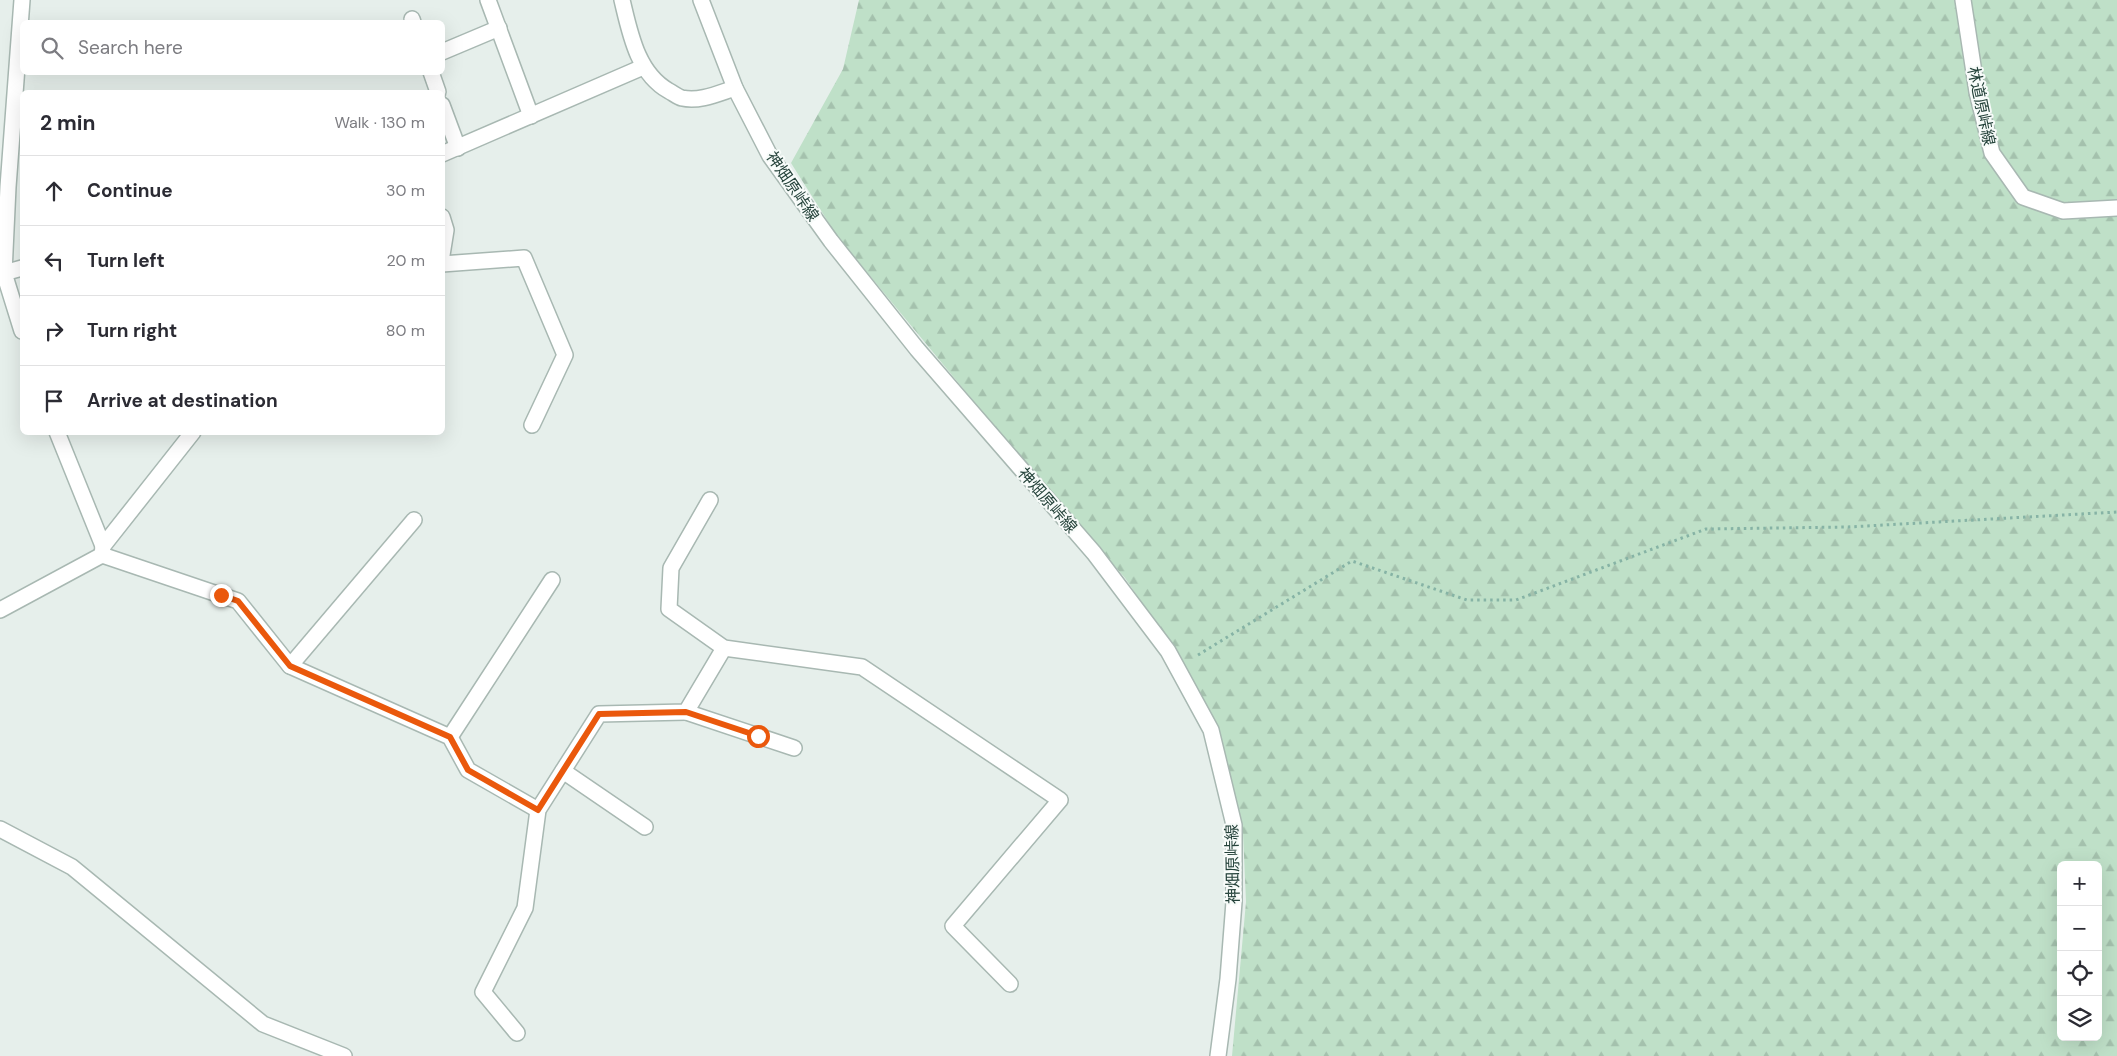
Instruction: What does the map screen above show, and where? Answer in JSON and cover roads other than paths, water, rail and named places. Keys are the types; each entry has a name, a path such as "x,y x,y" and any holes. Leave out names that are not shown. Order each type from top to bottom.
{"street":[{"path":"21,20 22,0"},
{"path":"488,0 531,116"},
{"path":"622,0 629,30 643,67 662,87 682,98 705,98 735,88"},
{"name":"神畑原峠線","path":"701,0 735,88 770,156 830,241 917,349 1094,553 1168,651 1211,730 1234,825 1234,902 1228,979 1218,1056"},
{"name":"林道原峠線","path":"1963,0 1977,92 1992,153 2023,197 2063,211 2117,208"},
{"path":"20,27 2,274 20,325"},
{"path":"445,51 499,28"},
{"path":"445,153 643,67"},
{"path":"432,75 437,90"},
{"path":"445,113 458,148"},
{"path":"445,264 524,258 565,355 532,425"},
{"path":"2,274 20,269"},
{"path":"58,435 103,550 238,601 290,666 450,737 468,770 538,810"},
{"path":"0,610 103,550 191,435"},
{"path":"710,500 671,568 669,609 724,648 862,667 1060,800 953,926 1010,984"},
{"path":"290,666 414,520"},
{"path":"450,737 552,580"},
{"path":"686,712 724,648"},
{"path":"517,1033 483,992 525,908 538,810 599,714 686,712 794,748"},
{"path":"563,771 645,827"},
{"path":"0,829 72,867 263,1024 344,1056"}]}
